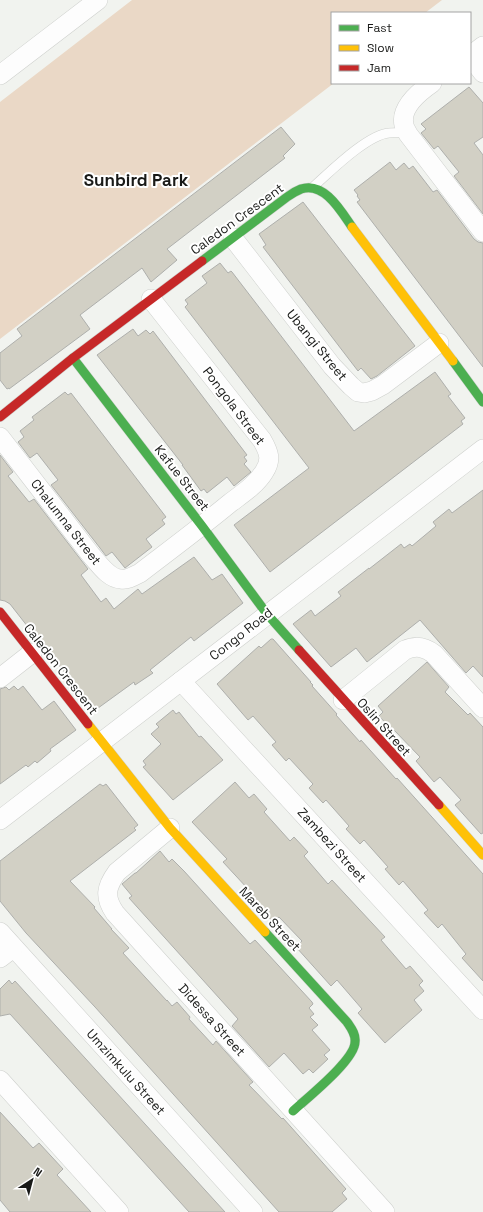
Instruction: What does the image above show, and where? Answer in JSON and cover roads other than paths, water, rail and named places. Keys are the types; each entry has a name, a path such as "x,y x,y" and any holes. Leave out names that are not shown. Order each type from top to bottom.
{"street":[{"path":"0,75 98,0"},
{"path":"471,55 483,46"},
{"path":"471,57 483,73"},
{"path":"430,84 425,87 412,100 405,112 404,124 408,134 483,232"},
{"path":"313,187 319,189 328,196 336,205 483,402"},
{"name":"Caledon Crescent","path":"0,417 73,358 287,197 301,189 313,187"},
{"name":"Ubangi Street","path":"233,238 332,366 358,392 364,393 372,391 383,385 439,343"},
{"name":"Pongola Street","path":"151,299 262,440 268,451 268,461 265,471 257,481 202,526"},
{"name":"Kafue Street","path":"73,358 202,526 267,614"},
{"name":"Chalumna Street","path":"0,436 91,556 103,569 114,577 126,579 140,573 202,526"},
{"name":"Congo Road","path":"0,820 483,449"},
{"name":"Caledon Crescent","path":"0,612 101,742"},
{"name":"Oslin Street","path":"267,614 483,855"},
{"path":"343,700 405,650 416,647 428,650 434,654 483,708"},
{"path":"0,678 32,653"},
{"name":"Zambezi Street","path":"182,681 483,1010"},
{"name":"Mareb Street","path":"101,742 170,828 353,1030 355,1045 352,1053 344,1064 293,1111"},
{"name":"Didessa Street","path":"170,828 117,872 111,880 108,888 110,906 385,1212"},
{"name":"Umzimkulu Street","path":"0,932 6,952 253,1212"},
{"path":"0,1080 119,1212"}],"lane":[{"path":"313,187 348,156 371,139 389,132 408,134"}],"district":[{"name":"Sunbird Park","path":"136,180"}]}
